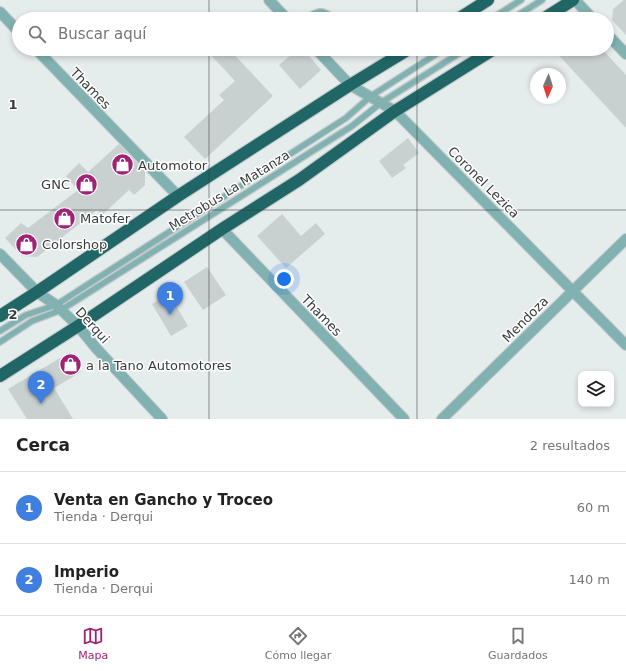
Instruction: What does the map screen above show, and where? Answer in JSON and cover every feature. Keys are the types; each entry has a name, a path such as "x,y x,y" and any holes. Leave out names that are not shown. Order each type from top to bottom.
{"highway":[{"path":"469,12 488,0"},
{"path":"554,12 574,0"},
{"path":"0,316 38,292 178,196 350,85 398,56"},
{"path":"0,376 78,326 222,229 299,180 395,111 483,56"}],"street":[{"path":"269,0 280,12"},
{"path":"574,0 586,12"},
{"path":"0,12 12,25"},
{"path":"614,41 626,54"},
{"name":"Thames","path":"43,56 178,196"},
{"name":"Coronel Lezica","path":"323,56 350,85 382,102 395,111 626,345"},
{"name":"Thames","path":"222,229 404,419"},
{"name":"Mendoza","path":"442,419 626,239"},
{"name":"Derqui","path":"0,254 38,292 78,326 96,348 162,419"}],"lane":[{"path":"502,12 521,0"},
{"path":"523,12 542,0"},
{"path":"390,56 393,59"},
{"name":"Metrobus La Matanza","path":"0,331 26,315 58,308 346,118 371,96 433,56"},
{"name":"Metrobus La Matanza","path":"0,342 32,321 58,308 352,126 382,102 455,56"}],"building":[{"path":"626,0 626,35 614,22 613,9"},
{"path":"212,56 236,56 273,96 205,159 184,137 224,100 219,95 235,81"},
{"path":"290,56 309,56 321,70 300,89 279,65"},
{"path":"559,56 608,56 626,75 626,128"},
{"path":"408,138 419,153 403,165 406,168 392,178 379,161"},
{"path":"119,144 145,171 145,185 134,195 129,190 102,215 97,210 37,257 22,256 5,238 21,223 28,228 78,190 66,176 79,163 88,172"},
{"path":"282,214 301,236 316,223 325,234 286,268 257,236"},
{"path":"207,267 226,295 203,310 184,282"},
{"path":"169,294 188,326 171,336 152,304"},
{"path":"70,352 81,372 54,388 73,419 27,419 8,389"}],"place":[{"name":"Automotor","path":"123,165"},
{"name":"GNC","path":"86,184"},
{"name":"Matofer","path":"64,218"},
{"name":"Colorshop","path":"26,244"},
{"name":"Venta en Gancho y Troceo","path":"170,315"},
{"name":"a la Tano Automotores","path":"71,365"},
{"name":"Imperio","path":"41,404"}]}
